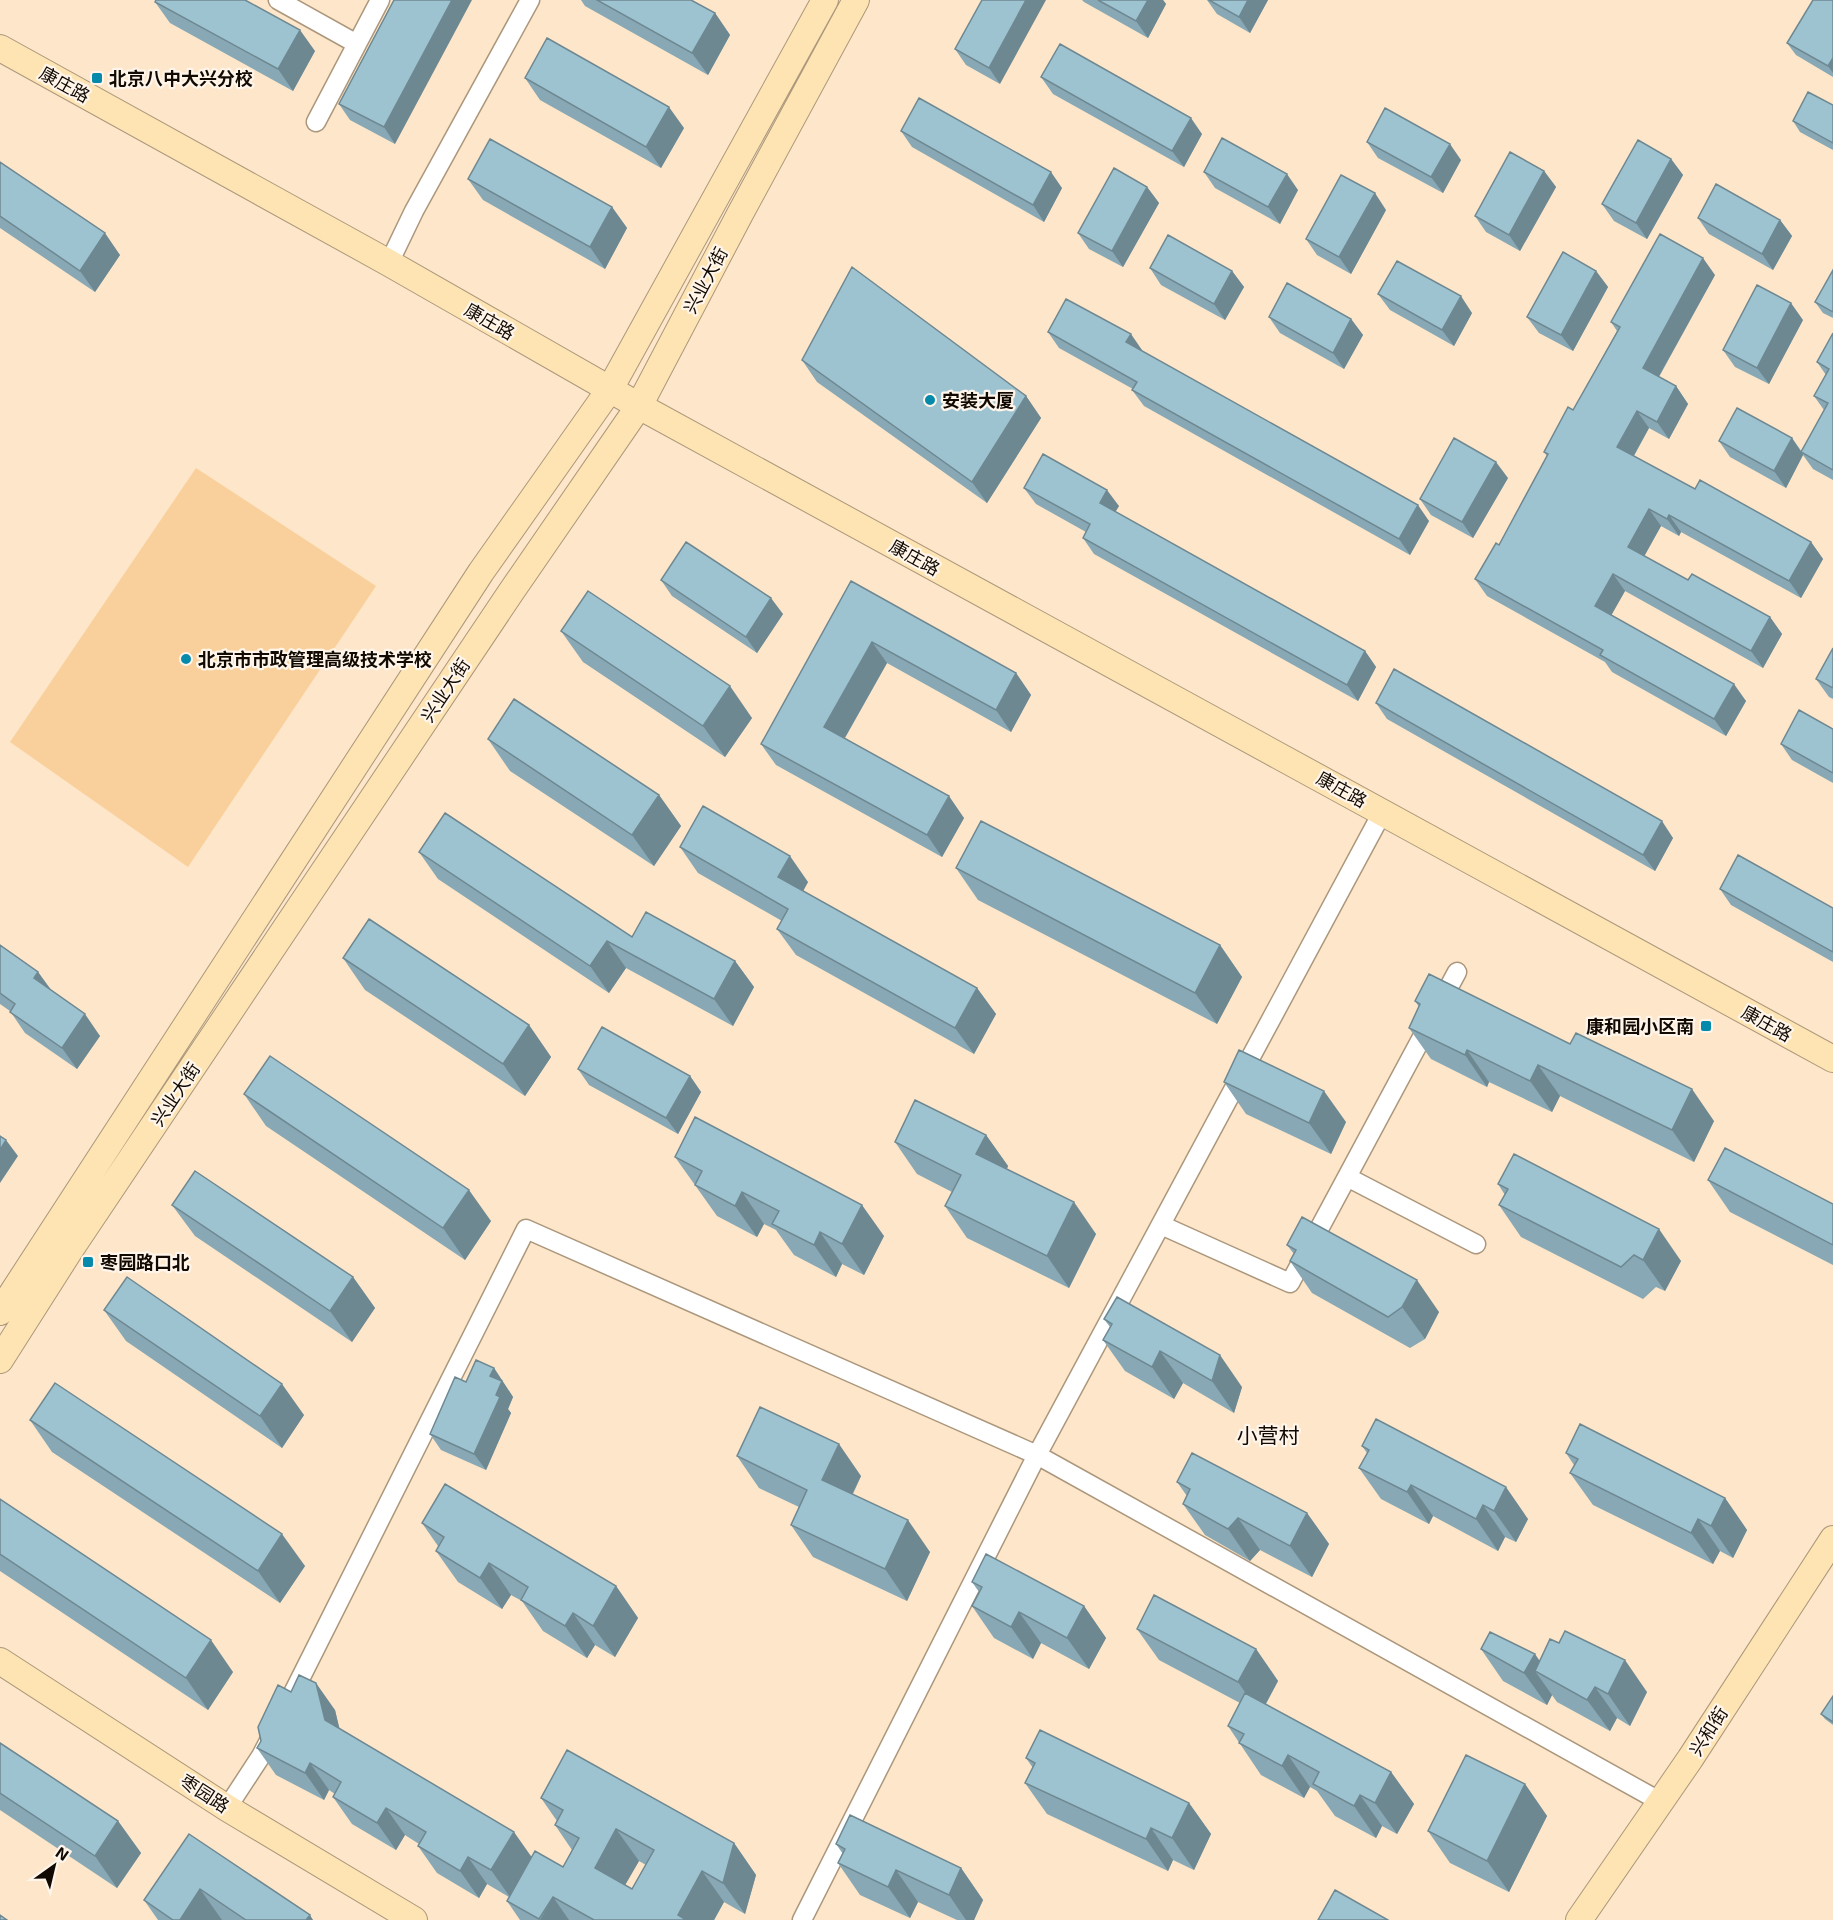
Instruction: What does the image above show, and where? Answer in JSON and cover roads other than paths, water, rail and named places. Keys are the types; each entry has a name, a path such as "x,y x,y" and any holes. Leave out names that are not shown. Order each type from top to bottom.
{"main road":[{"name":"兴业大街","path":"0,1312 480,572 610,389 825,0"},
{"name":"兴业大街","path":"0,1360 70,1250 465,660 639,406 856,0"},
{"name":"康庄路","path":"0,48 389,263 639,406 1833,1059"},
{"name":"兴和街","path":"1579,1920 1661,1802 1833,1539"},
{"name":"枣园路","path":"0,1661 227,1808 414,1920"}],"street":[{"path":"278,0 357,44"},
{"path":"316,122 380,0"},
{"path":"389,263 414,211 530,0"},
{"path":"802,1920 1037,1455 1383,811"},
{"path":"1161,1225 1290,1283 1456,972"},
{"path":"1347,1178 1476,1244"},
{"path":"227,1808 261,1756 526,1229 1037,1455 1661,1802"}],"place":[{"name":"北京八中大兴分校","path":"97,78"},
{"name":"安装大厦","path":"930,400"},
{"name":"北京市市政管理高级技术学校","path":"186,659"},
{"name":"康和园小区南","path":"1706,1026"},
{"name":"枣园路口北","path":"88,1262"}],"district":[{"name":"小营村","path":"1268,1434"}]}
